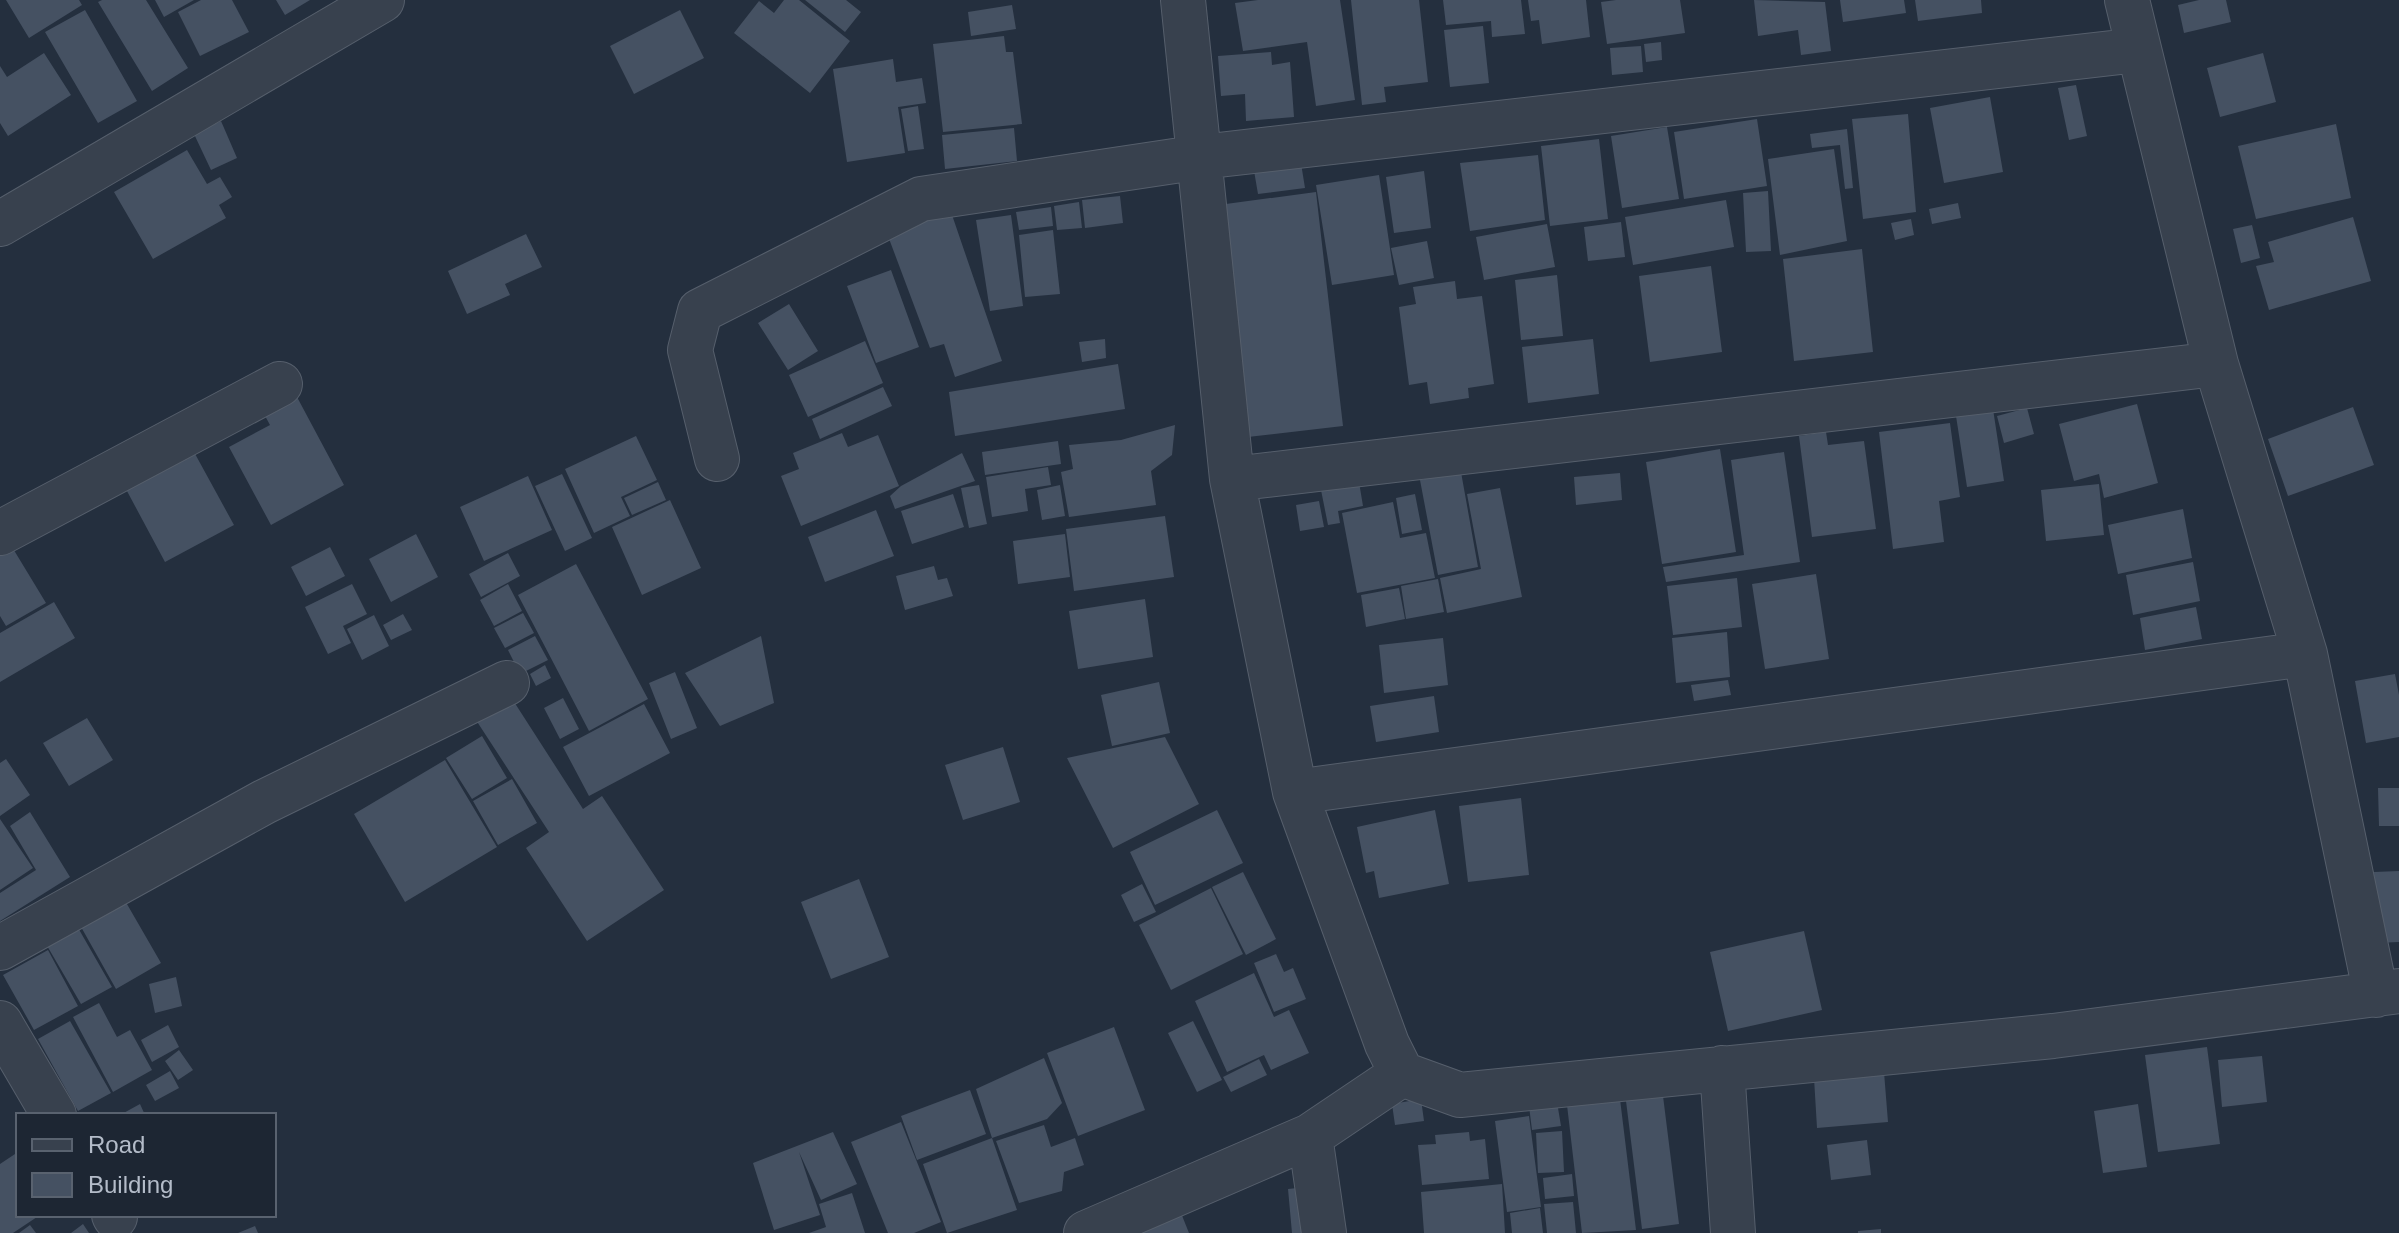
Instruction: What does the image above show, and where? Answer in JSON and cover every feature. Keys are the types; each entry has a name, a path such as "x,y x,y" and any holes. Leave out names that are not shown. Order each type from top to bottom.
{"street":[{"path":"0,224 382,0"},
{"path":"1183,0 1232,479 1295,792 1387,1044 1402,1074 1460,1095 2053,1036 2387,993 2305,654 2216,364 2127,0"},
{"path":"717,459 690,350 700,311 921,199 1201,157 2138,50"},
{"path":"1232,479 2216,364"},
{"path":"0,533 280,384"},
{"path":"1295,792 2305,654"},
{"path":"0,948 264,802 507,683"},
{"path":"0,1023 53,1113"},
{"path":"1722,1068 1733,1233"},
{"path":"1086,1233 1310,1136 1402,1074"},
{"path":"1310,1136 1324,1233"}],"building":[{"path":"6,0 79,0 82,5 29,38"},
{"path":"146,0 188,68 152,91 98,2"},
{"path":"155,0 194,0 164,17"},
{"path":"201,0 232,0 249,32 200,56 178,12"},
{"path":"276,0 310,0 285,15"},
{"path":"784,0 799,0 850,41 810,93 734,33 759,1 774,13"},
{"path":"805,0 846,0 861,12 845,32"},
{"path":"1340,0 1355,100 1316,106 1307,42 1243,51 1235,3"},
{"path":"1351,0 1419,0 1428,82 1384,87 1386,102 1362,105"},
{"path":"1443,0 1521,0 1525,34 1492,37 1491,21 1446,25"},
{"path":"1528,0 1586,0 1590,37 1542,44 1539,20 1531,21"},
{"path":"1680,0 1685,33 1607,44 1601,2"},
{"path":"1754,0 1825,2 1831,51 1801,55 1798,30 1758,36"},
{"path":"1840,0 1904,0 1906,13 1843,22"},
{"path":"1915,0 1981,0 1982,13 1918,21"},
{"path":"2199,0 2226,0 2231,22 2184,33 2178,5"},
{"path":"1012,5 1016,29 971,36 968,12"},
{"path":"85,10 137,101 98,123 45,32"},
{"path":"680,10 704,58 634,94 610,46"},
{"path":"1483,26 1489,83 1450,87 1444,30"},
{"path":"1004,36 1006,52 1013,52 1022,124 943,132 933,44"},
{"path":"1661,42 1662,60 1646,62 1644,44"},
{"path":"1641,46 1643,72 1612,75 1610,48"},
{"path":"1271,52 1272,65 1290,62 1294,117 1246,121 1245,94 1221,96 1218,56"},
{"path":"44,53 71,95 8,136 0,123 0,66 7,77"},
{"path":"2263,53 2276,102 2220,117 2207,68"},
{"path":"893,59 896,82 922,78 926,103 898,107 905,153 847,162 833,69"},
{"path":"2076,85 2087,136 2069,140 2058,88"},
{"path":"1990,97 2003,172 1944,183 1930,108"},
{"path":"918,106 924,149 908,151 901,109"},
{"path":"1908,114 1916,212 1863,219 1852,119"},
{"path":"1757,119 1767,186 1684,199 1674,132"},
{"path":"221,121 237,158 211,170 194,134"},
{"path":"2336,124 2351,198 2256,219 2238,146"},
{"path":"1667,127 1679,199 1622,208 1611,136"},
{"path":"1014,128 1017,161 945,169 942,135"},
{"path":"1847,129 1853,188 1845,189 1840,145 1812,148 1810,134"},
{"path":"1599,139 1608,219 1550,226 1541,146"},
{"path":"1834,149 1847,241 1780,255 1768,159"},
{"path":"187,150 207,184 220,177 232,197 219,205 226,218 153,259 114,192"},
{"path":"1538,155 1545,220 1470,231 1460,163"},
{"path":"1300,157 1305,188 1258,194 1253,165"},
{"path":"1424,171 1431,228 1394,233 1386,177"},
{"path":"1379,175 1394,275 1332,285 1316,185"},
{"path":"1768,191 1771,251 1746,252 1743,193"},
{"path":"1316,192 1343,426 1239,438 1211,206"},
{"path":"1120,196 1123,223 1085,228 1082,200"},
{"path":"1726,200 1734,247 1633,265 1625,217"},
{"path":"1079,202 1082,228 1057,230 1054,206"},
{"path":"1958,203 1961,218 1932,224 1929,209"},
{"path":"1051,207 1053,226 1019,230 1016,212"},
{"path":"951,212 1002,361 955,377 944,344 930,348 885,228"},
{"path":"1011,215 1023,306 990,311 976,220"},
{"path":"2353,217 2371,281 2269,310 2256,266 2274,262 2268,242"},
{"path":"1911,219 1914,235 1895,240 1891,223"},
{"path":"1621,222 1625,257 1588,261 1584,227"},
{"path":"1547,224 1555,267 1484,280 1476,237"},
{"path":"2252,225 2260,258 2241,263 2233,229"},
{"path":"1053,230 1060,294 1025,297 1019,235"},
{"path":"526,234 542,267 505,284 510,295 467,314 448,271"},
{"path":"1427,241 1434,278 1399,285 1391,248"},
{"path":"1862,249 1873,352 1794,361 1783,259"},
{"path":"1711,266 1722,352 1650,362 1639,276"},
{"path":"891,270 919,347 876,363 847,286"},
{"path":"1557,275 1563,336 1521,340 1515,280"},
{"path":"1455,281 1457,299 1482,296 1494,384 1468,388 1469,398 1430,404 1427,382 1409,385 1399,307 1416,304 1413,287"},
{"path":"789,304 818,351 788,370 758,323"},
{"path":"1105,339 1106,358 1082,362 1079,342"},
{"path":"1593,339 1599,394 1528,403 1522,347"},
{"path":"865,341 883,383 808,417 789,375"},
{"path":"1118,364 1125,409 955,436 949,392"},
{"path":"883,387 892,406 820,439 812,419"},
{"path":"297,397 344,485 271,525 229,447 270,425 264,414"},
{"path":"2137,404 2158,483 2104,498 2099,474 2074,481 2059,424"},
{"path":"2353,407 2374,465 2288,496 2268,439"},
{"path":"2027,408 2034,434 2004,443 1997,416"},
{"path":"1993,409 2004,481 1967,487 1956,416"},
{"path":"1950,423 1960,497 1939,501 1944,542 1893,549 1879,432"},
{"path":"1175,425 1172,455 1151,471 1156,505 1069,517 1061,472 1073,469 1069,445 1121,440"},
{"path":"1826,432 1828,445 1864,441 1876,529 1812,537 1799,436"},
{"path":"842,433 848,447 878,435 899,486 801,526 781,476 799,469 793,453"},
{"path":"636,436 657,480 621,497 630,516 594,533 565,469"},
{"path":"188,441 234,525 165,562 120,478"},
{"path":"1058,441 1061,464 985,475 982,452"},
{"path":"1720,449 1736,552 1662,564 1646,462"},
{"path":"1784,452 1800,562 1666,582 1663,567 1744,555 1731,460"},
{"path":"962,453 975,481 895,509 890,496 901,486"},
{"path":"1048,467 1051,485 1025,489 1028,511 992,517 986,477"},
{"path":"1461,472 1478,567 1438,575 1420,480"},
{"path":"1620,473 1622,500 1576,505 1574,477"},
{"path":"562,474 592,538 565,551 535,486"},
{"path":"528,476 552,530 484,561 460,507"},
{"path":"658,482 666,500 632,515 624,498"},
{"path":"1359,482 1363,506 1338,511 1340,523 1328,525 1321,490"},
{"path":"2099,484 2104,535 2046,541 2041,490"},
{"path":"979,485 987,524 969,528 961,488"},
{"path":"1060,485 1065,516 1042,520 1037,490"},
{"path":"1500,488 1522,597 1447,613 1440,578 1481,569 1467,494"},
{"path":"953,494 964,527 912,544 901,511"},
{"path":"1415,494 1422,530 1402,534 1396,498"},
{"path":"670,500 701,568 642,595 612,527"},
{"path":"1319,501 1324,527 1300,531 1296,505"},
{"path":"1393,502 1400,538 1426,533 1435,578 1357,593 1342,513"},
{"path":"2183,509 2192,558 2118,574 2108,525"},
{"path":"876,510 894,556 825,582 808,537"},
{"path":"1165,516 1174,577 1074,591 1066,529"},
{"path":"416,534 438,577 391,602 369,559"},
{"path":"1065,534 1070,577 1018,584 1013,541"},
{"path":"9,542 46,603 6,626 0,616 0,548"},
{"path":"330,547 345,576 306,596 291,567"},
{"path":"508,553 520,576 481,597 469,574"},
{"path":"2193,562 2200,601 2133,615 2126,575"},
{"path":"576,564 648,699 589,731 518,595"},
{"path":"934,566 938,580 947,578 953,596 905,610 896,576"},
{"path":"1816,574 1829,659 1765,669 1752,584"},
{"path":"1737,578 1742,627 1673,635 1667,586"},
{"path":"1438,579 1444,612 1406,619 1401,586"},
{"path":"352,584 367,614 343,626 351,643 328,654 305,607"},
{"path":"508,584 522,611 494,626 480,600"},
{"path":"1399,588 1405,619 1366,627 1361,595"},
{"path":"1145,599 1153,657 1078,669 1069,611"},
{"path":"54,602 75,638 0,682 0,633"},
{"path":"2196,607 2202,639 2145,650 2140,618"},
{"path":"523,613 534,633 505,648 494,628"},
{"path":"403,614 412,630 391,640 383,625"},
{"path":"374,615 389,646 362,660 347,629"},
{"path":"1727,632 1730,677 1676,683 1672,638"},
{"path":"535,636 548,660 520,674 508,650"},
{"path":"761,636 774,703 720,726 685,673"},
{"path":"1443,638 1448,685 1384,693 1379,645"},
{"path":"545,665 551,678 536,686 530,674"},
{"path":"675,672 697,728 671,739 649,683"},
{"path":"2395,674 2399,695 2399,737 2366,743 2355,681"},
{"path":"1728,680 1731,695 1694,701 1691,685"},
{"path":"1159,682 1170,733 1112,746 1101,695"},
{"path":"509,694 583,809 602,796 664,890 587,941 526,848 549,832 474,717"},
{"path":"1434,696 1439,732 1376,742 1370,706"},
{"path":"563,698 579,729 560,739 544,708"},
{"path":"644,704 670,753 589,796 563,747"},
{"path":"87,718 113,760 69,786 43,743"},
{"path":"482,736 507,778 472,799 446,758"},
{"path":"1165,737 1199,804 1113,848 1067,758"},
{"path":"1003,747 1020,802 963,820 945,765"},
{"path":"6,759 30,795 0,816 0,763"},
{"path":"445,760 497,847 405,902 354,814"},
{"path":"512,779 537,823 498,845 473,801"},
{"path":"2378,788 2399,788 2399,826 2379,826"},
{"path":"1521,798 1529,875 1468,882 1459,806"},
{"path":"1217,810 1243,863 1155,905 1130,852"},
{"path":"1435,810 1449,884 1379,898 1374,871 1366,873 1357,827"},
{"path":"30,812 70,877 0,921 0,893 36,870 10,826"},
{"path":"0,819 33,868 0,890"},
{"path":"2399,871 2399,942 2376,943 2374,872"},
{"path":"1243,872 1276,939 1246,955 1212,887"},
{"path":"859,879 889,957 831,979 801,902"},
{"path":"1142,884 1156,912 1134,922 1121,895"},
{"path":"1211,888 1243,954 1171,990 1139,925"},
{"path":"120,892 161,963 116,989 76,918"},
{"path":"77,926 112,987 81,1004 46,944"},
{"path":"1804,931 1822,1010 1728,1031 1710,952"},
{"path":"48,950 78,1006 34,1030 3,975"},
{"path":"1276,954 1284,972 1293,968 1306,999 1274,1012 1254,963"},
{"path":"1254,973 1274,1017 1289,1010 1309,1053 1271,1070 1264,1055 1227,1072 1195,1001"},
{"path":"176,977 182,1006 155,1013 149,984"},
{"path":"99,1003 117,1037 130,1030 152,1070 113,1092 73,1017"},
{"path":"70,1021 111,1093 78,1111 38,1039"},
{"path":"1193,1021 1222,1080 1197,1092 1168,1033"},
{"path":"168,1025 179,1047 152,1062 141,1040"},
{"path":"1114,1027 1145,1110 1078,1136 1047,1053"},
{"path":"2207,1047 2220,1144 2158,1152 2145,1055"},
{"path":"179,1050 193,1070 178,1080 165,1061"},
{"path":"2262,1056 2267,1102 2222,1107 2218,1060"},
{"path":"1044,1058 1062,1103 1047,1119 992,1138 976,1089"},
{"path":"1259,1059 1267,1075 1231,1092 1223,1077"},
{"path":"170,1071 179,1088 155,1101 146,1085"},
{"path":"1884,1072 1888,1122 1817,1128 1814,1078"},
{"path":"970,1090 986,1134 917,1160 901,1116"},
{"path":"1663,1096 1679,1224 1642,1229 1626,1101"},
{"path":"1421,1099 1424,1121 1395,1125 1392,1104"},
{"path":"1620,1099 1636,1230 1582,1233 1567,1105"},
{"path":"1557,1102 1561,1126 1532,1130 1529,1106"},
{"path":"140,1104 144,1113 124,1113"},
{"path":"2138,1104 2147,1167 2103,1173 2094,1111"},
{"path":"1529,1116 1541,1207 1507,1212 1495,1121"},
{"path":"901,1122 941,1222 914,1233 888,1233 851,1142"},
{"path":"1044,1125 1051,1147 1075,1138 1084,1165 1064,1172 1062,1191 1019,1203 996,1141"},
{"path":"1562,1131 1564,1172 1538,1173 1536,1133"},
{"path":"833,1132 857,1184 821,1200 799,1152 820,1215 774,1230 753,1163"},
{"path":"1469,1132 1470,1141 1485,1139 1489,1179 1422,1185 1418,1145 1436,1144 1435,1135"},
{"path":"992,1138 1017,1210 947,1233 923,1164"},
{"path":"1867,1140 1871,1175 1831,1180 1827,1145"},
{"path":"16,1155 16,1217 37,1217 13,1233 0,1233 0,1164"},
{"path":"1572,1174 1574,1196 1545,1199 1543,1178"},
{"path":"1502,1184 1505,1233 1424,1233 1421,1192"},
{"path":"1316,1186 1320,1233 1292,1233 1288,1189"},
{"path":"852,1193 865,1233 809,1233 826,1227 819,1204"},
{"path":"1573,1202 1576,1233 1547,1233 1544,1204"},
{"path":"1177,1203 1189,1233 1120,1233"},
{"path":"1540,1208 1543,1233 1512,1233 1510,1213"},
{"path":"83,1224 89,1233 71,1233"},
{"path":"30,1225 36,1233 19,1233"},
{"path":"255,1226 258,1233 238,1233"},
{"path":"1881,1229 1881,1233 1858,1233 1858,1231"}]}
